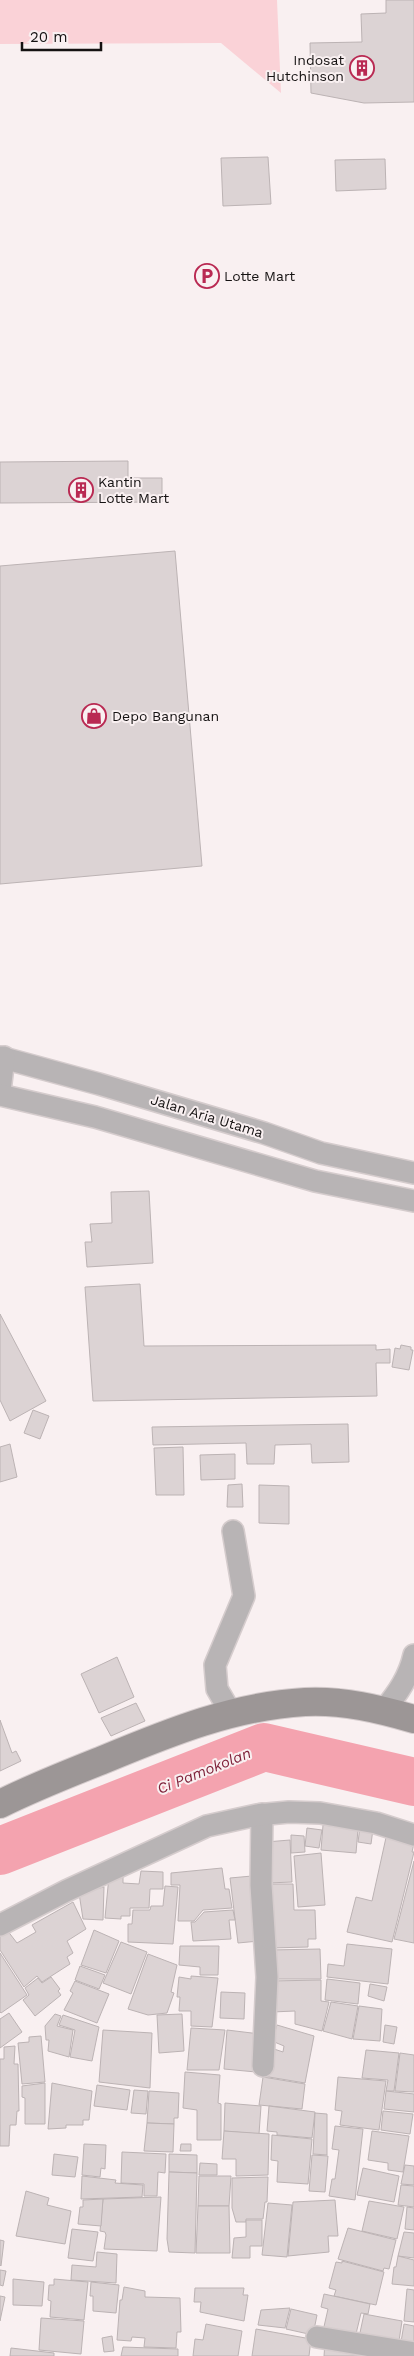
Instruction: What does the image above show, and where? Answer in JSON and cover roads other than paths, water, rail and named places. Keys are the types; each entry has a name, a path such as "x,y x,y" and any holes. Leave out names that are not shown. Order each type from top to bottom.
{"street":[{"path":"0,1090 2,1057"},
{"name":"Jalan Aria Utama","path":"2,1057 264,1133 321,1153 414,1173"},
{"path":"0,1095 95,1118 315,1181 414,1201"},
{"path":"315,1181 321,1153"},
{"path":"231,1713 217,1689 215,1664 244,1596 233,1531"},
{"path":"384,1710 402,1688 411,1668 414,1655"},
{"path":"0,1804 137,1745 210,1718 261,1706 307,1702 355,1704 414,1719"},
{"path":"0,1925 66,1891 207,1826 262,1814 289,1812 320,1813 376,1823 414,1835"},
{"path":"262,1814 261,1885 267,1977 262,2066"},
{"path":"316,2337 414,2353"}],"waterway":[{"name":"Ci Pamokolan","path":"0,1851 264,1747 414,1782"}],"place":[{"name":"Indosat Hutchinson","path":"362,68"},
{"name":"Lotte Mart","path":"207,276"},
{"name":"Kantin Lotte Mart","path":"81,490"},
{"name":"Depo Bangunan","path":"94,716"}]}
